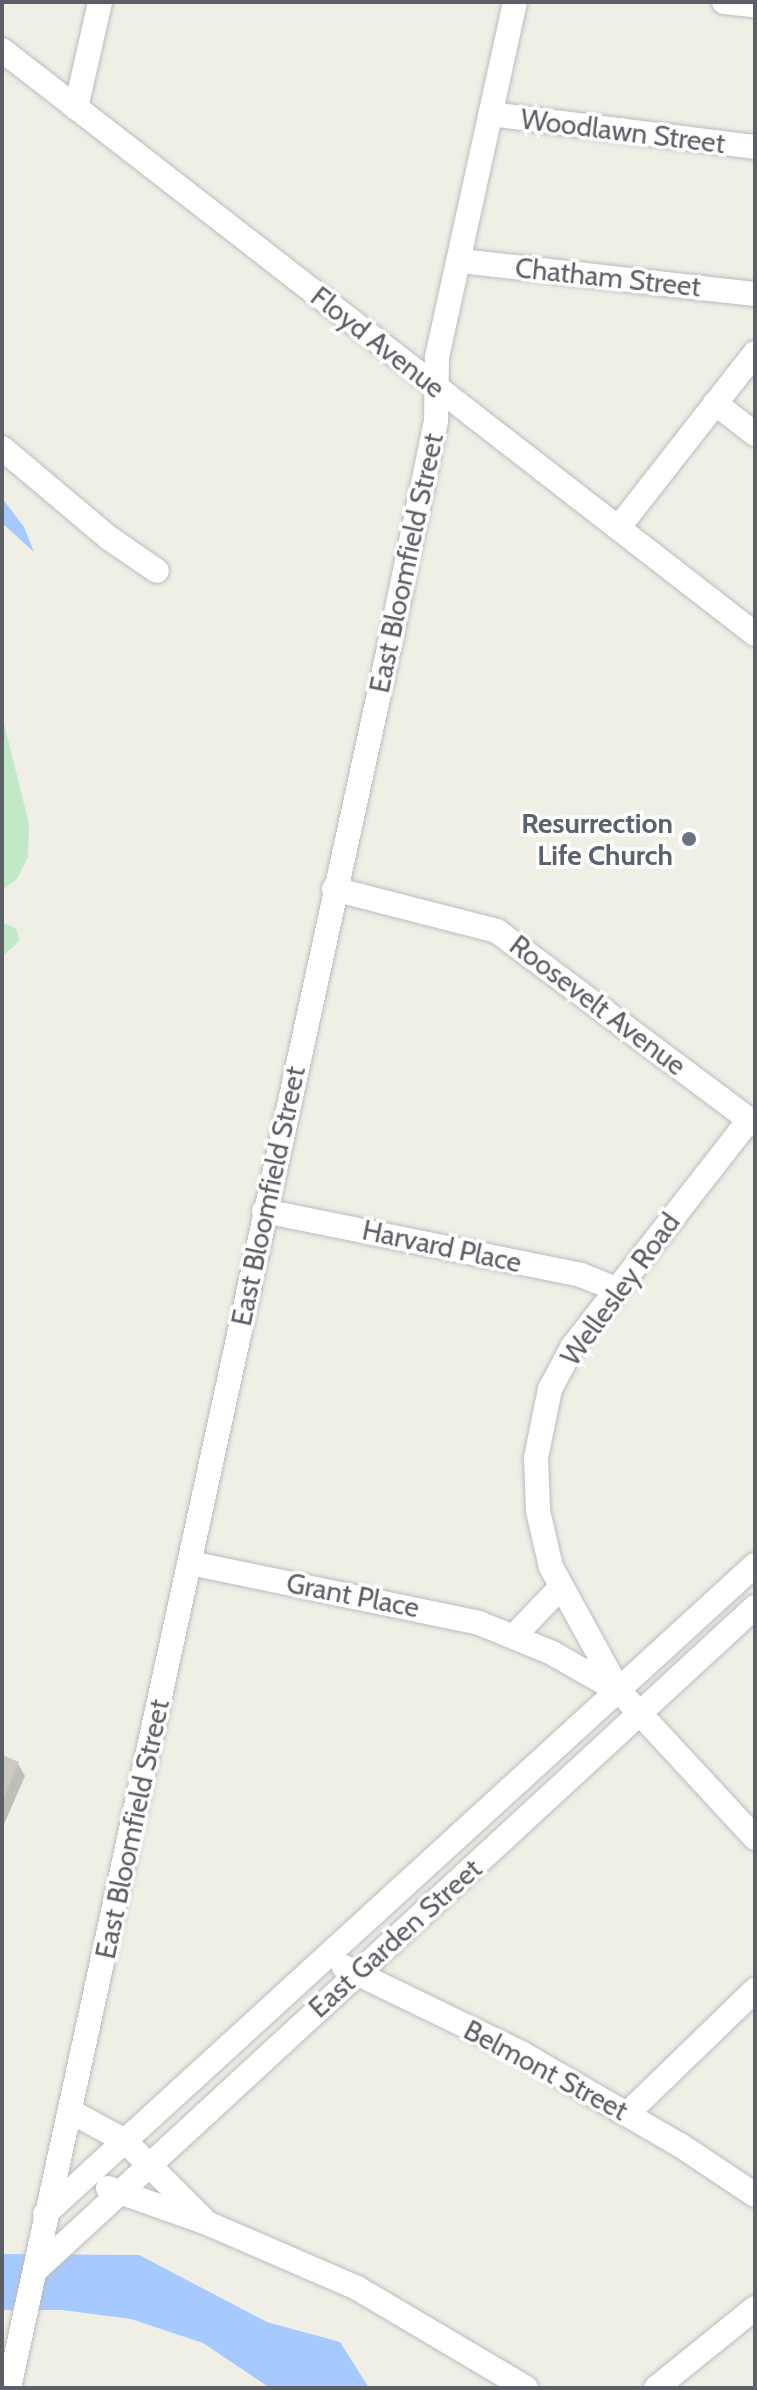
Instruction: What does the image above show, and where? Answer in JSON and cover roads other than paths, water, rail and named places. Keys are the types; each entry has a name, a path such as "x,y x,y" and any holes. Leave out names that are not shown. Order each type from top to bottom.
{"street":[{"path":"76,108 100,2"},
{"name":"East Bloomfield Street","path":"50,2231 60,2151 390,643 439,390 437,357 461,261 515,2"},
{"path":"724,2 755,5"},
{"name":"Floyd Avenue","path":"4,57 76,108 755,634"},
{"name":"Woodlawn Street","path":"490,114 755,147"},
{"name":"Chatham Street","path":"461,261 755,294"},
{"path":"619,527 755,353"},
{"path":"715,403 755,434"},
{"path":"2,448 109,538 157,571"},
{"name":"Roosevelt Avenue","path":"334,889 497,931 752,1122"},
{"name":"Wellesley Road","path":"752,1122 573,1346 550,1389 540,1425 538,1511 560,1588 619,1691 755,1838"},
{"name":"Harvard Place","path":"264,1211 567,1272 616,1289"},
{"name":"Grant Place","path":"190,1563 433,1610 515,1635 619,1691"},
{"name":"East Garden Street","path":"9,2388 36,2270 50,2231 86,2177 328,1959 755,1565"},
{"path":"515,1635 560,1588"},
{"name":"East Garden Street","path":"50,2231 117,2193 755,1607"},
{"name":"Belmont Street","path":"328,1959 521,2053 628,2113 755,2195"},
{"path":"628,2113 755,1990"},
{"path":"70,2111 125,2141 207,2223"},
{"path":"60,2151 86,2177 117,2193 207,2223 357,2288 526,2388"},
{"path":"656,2388 755,2308"}],"water":[{"path":"2,498 24,527 34,552 2,523"},
{"path":"2,2254 139,2255 267,2322 340,2342 369,2388 270,2388 203,2343 131,2319 62,2310 2,2310"}],"place":[{"name":"Resurrection Life Church","path":"689,839"}]}
